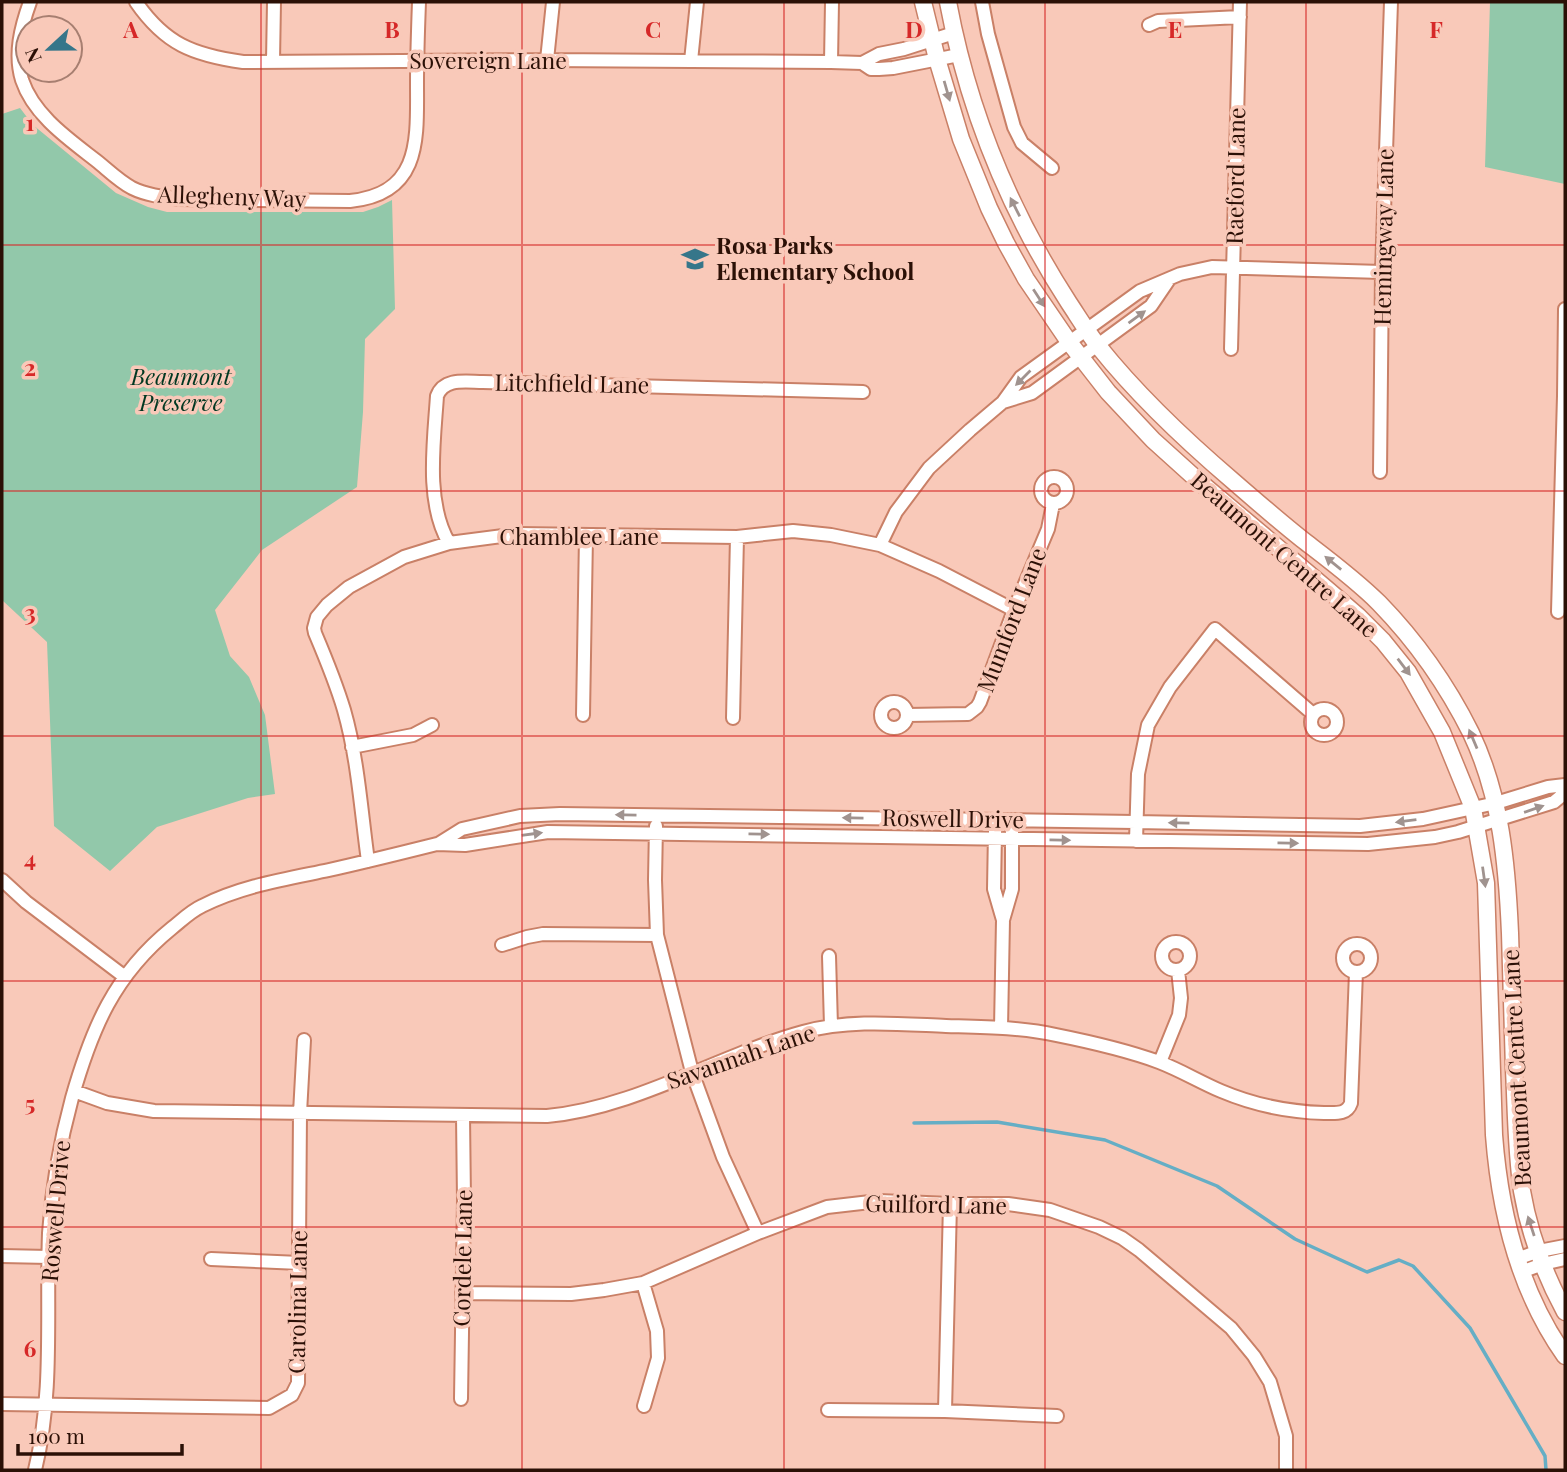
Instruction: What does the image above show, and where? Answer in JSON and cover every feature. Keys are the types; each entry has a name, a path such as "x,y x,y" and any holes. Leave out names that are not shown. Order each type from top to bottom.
{"street":[{"name":"Allegheny Way","path":"30,2 18,49 22,80 35,105 49,121 132,188 179,199 350,201 376,196 386,191 397,182 414,156 419,2"},
{"name":"Sovereign Lane","path":"136,2 155,27 168,37 200,54 243,62 547,60 862,63 879,54 954,33"},
{"path":"273,61 274,2"},
{"path":"547,60 553,2"},
{"path":"691,61 697,2"},
{"path":"831,62 832,2"},
{"name":"Beaumont Centre Lane","path":"923,2 961,139 989,208 1027,279 1080,358 1153,440 1358,616 1383,641 1408,672 1442,732 1473,808 1486,883 1496,1165 1505,1220 1519,1266 1537,1308 1565,1356"},
{"name":"Beaumont Centre Lane","path":"948,2 959,55 990,150 1011,199 1042,259 1087,330 1150,406 1187,441 1378,603 1436,671 1473,737 1500,820 1509,906 1519,1161 1527,1217 1541,1258 1565,1312"},
{"path":"982,2 988,34 1014,127 1022,143 1052,168"},
{"name":"Raeford Lane","path":"1231,349 1240,2"},
{"name":"Hemingway Lane","path":"1380,472 1382,272 1391,2"},
{"path":"1149,25 1158,21 1240,17"},
{"name":"Sovereign Lane","path":"862,63 871,69 893,68 959,55"},
{"path":"880,545 896,512 929,468 1003,402 1021,377 1140,291 1180,274 1212,267 1382,272"},
{"path":"1003,402 1032,393 1151,306 1168,280"},
{"path":"1558,612 1564,478 1565,309"},
{"name":"Litchfield Lane","path":"449,543 439,520 434,485 437,396 444,385 483,382 863,392"},
{"name":"Mumford Lane","path":"907,715 968,714 980,702 1048,529 1053,504"},
{"name":"Chamblee Lane","path":"368,862 352,747 344,712 314,628 317,617 327,605 349,587 404,558 449,543 518,534 737,537 793,531 812,532 880,545 939,571 1014,610"},
{"path":"583,715 586,536"},
{"path":"733,718 737,537"},
{"path":"1136,841 1138,774 1148,725 1170,687 1215,629 1313,714"},
{"path":"352,747 412,735 432,725"},
{"name":"Roswell Drive","path":"35,1470 46,1405 52,1194 62,1133 81,1063 98,1021 125,977 164,934 200,906 244,889 437,844 462,829 520,816 656,815 1360,826 1423,819 1565,785"},
{"name":"Roswell Drive","path":"437,844 465,845 548,832 1368,844 1435,837 1476,827 1554,802 1565,793"},
{"path":"656,815 657,935 692,1072 723,1157 758,1233"},
{"path":"995,820 994,889 1003,920"},
{"path":"1001,1028 1003,920 1012,889 1012,820"},
{"path":"5,890 125,977"},
{"path":"502,945 543,934 657,935"},
{"path":"829,956 831,1026"},
{"path":"1160,1062 1179,1015 1181,998 1178,970"},
{"name":"Savannah Lane","path":"74,1091 107,1103 154,1111 548,1116 602,1106 803,1032 855,1024 1001,1028 1054,1034 1160,1062 1236,1097 1271,1107 1336,1113 1346,1111 1351,1102 1356,972"},
{"name":"Carolina Lane","path":"2,1404 269,1408 292,1395 298,1383 300,1113 304,1040"},
{"name":"Cordele Lane","path":"461,1399 463,1116"},
{"name":"Guilford Lane","path":"462,1293 571,1294 643,1283 758,1233 827,1207 879,1201 1008,1204 1050,1210 1122,1238 1231,1328 1263,1368 1273,1390 1286,1436 1286,1470"},
{"path":"945,1411 950,1204"},
{"path":"1519,1266 1565,1246"},
{"path":"2,1256 49,1257"},
{"path":"1541,1258 1565,1259"},
{"path":"211,1259 299,1263"},
{"path":"643,1283 657,1331 658,1358 644,1406"},
{"path":"828,1410 1057,1416"}],"green space":[{"path":"1490,2 1565,2 1565,184 1485,167"},
{"name":"Beaumont Preserve","path":"20,108 33,125 116,193 167,212 363,212 392,200 395,309 365,339 357,487 262,550 215,610 230,656 249,677 265,715 275,794 248,798 157,827 110,871 54,826 47,642 2,600 2,114"}],"waterway":[{"path":"914,1123 997,1122 1105,1140 1217,1186 1295,1239 1367,1272 1399,1260 1413,1266 1470,1328 1545,1456 1546,1470"}],"place":[{"name":"Rosa Parks Elementary School","path":"695,259"}]}
